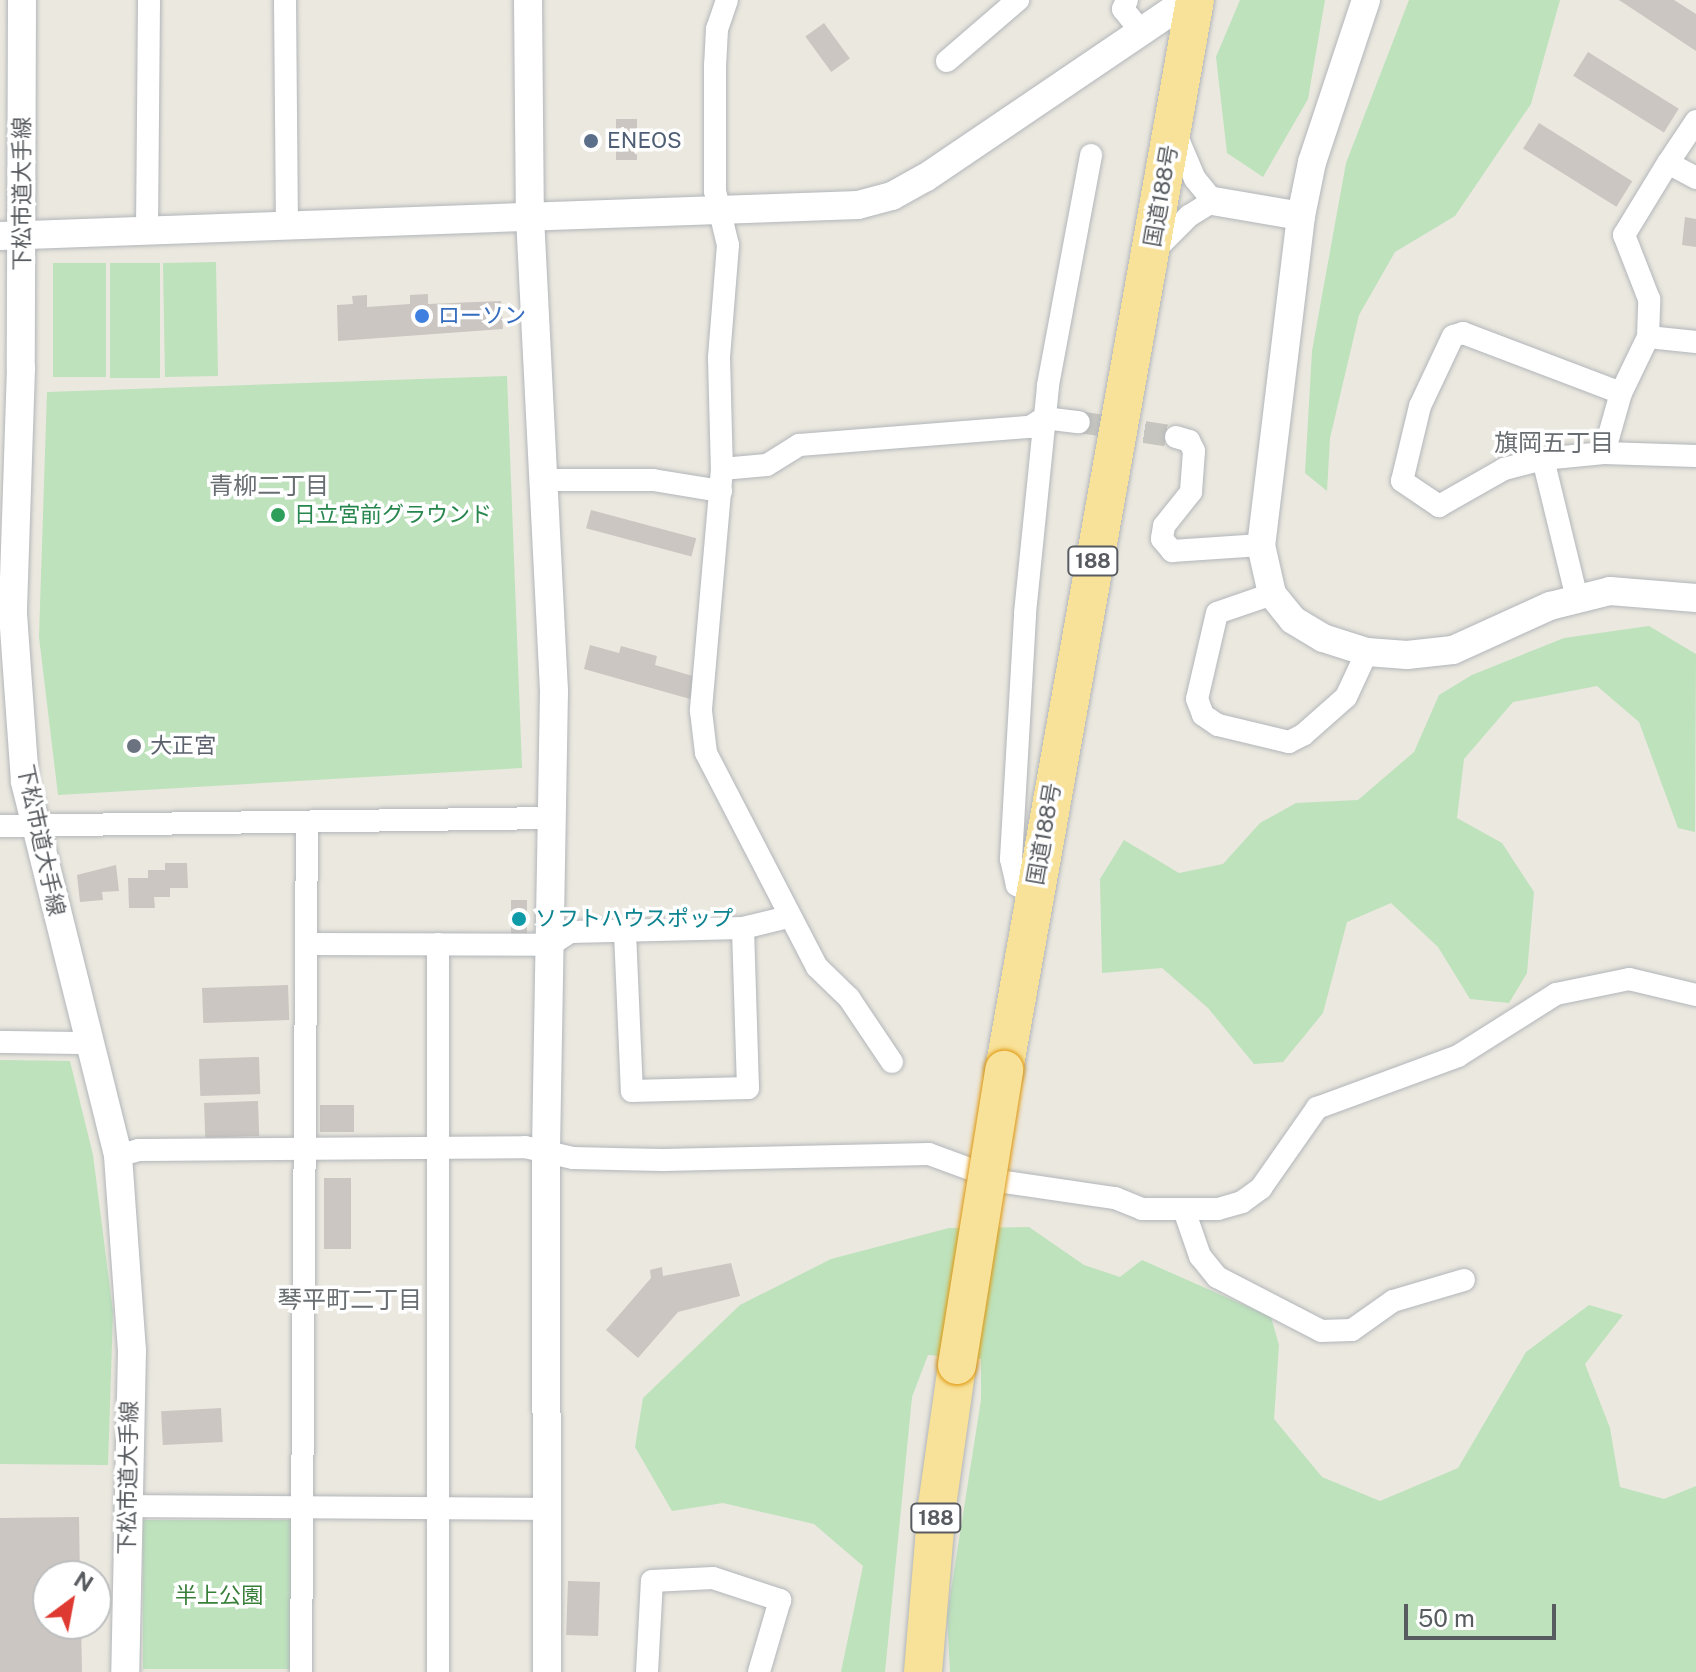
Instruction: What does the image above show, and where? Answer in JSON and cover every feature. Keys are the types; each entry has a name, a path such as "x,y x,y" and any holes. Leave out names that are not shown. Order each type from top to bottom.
{"highway":[{"name":"国道188号","path":"923,1672 937,1506 1004,1070 1195,0"}],"street":[{"name":"下松市道大手線","path":"22,0 11,236 6,613 25,782 87,1043 118,1156 132,1350 125,1672"},
{"path":"147,231 149,0"},
{"path":"285,0 287,226"},
{"path":"528,0 530,217 554,691 546,1150 547,1672"},
{"path":"727,0 717,29 715,65 715,191 728,245 719,358 722,480 701,711 706,753 788,917 817,967 849,998 892,1062"},
{"path":"947,61 1018,0"},
{"path":"11,236 858,205 892,196 1188,0"},
{"path":"1366,0 1312,162 1301,216 1261,545 1272,594 1293,620 1323,638 1367,652 1453,650 1577,598 1610,591 1656,591 1696,598"},
{"path":"1120,3 1141,31"},
{"path":"1604,453 1621,393 1648,337 1649,299 1624,235 1696,121"},
{"path":"1173,128 1195,179 1213,201 1301,216"},
{"path":"1034,893 1017,885 1011,859 1025,613 1044,418 1091,155"},
{"path":"1668,163 1696,178"},
{"path":"1151,255 1189,216 1213,201"},
{"path":"1621,393 1463,333 1453,336 1420,406 1402,481 1439,506 1504,469 1543,459 1604,453 1696,456"},
{"path":"1648,337 1696,342"},
{"path":"542,480 722,480 767,465 799,445 1030,427 1044,418 1079,422"},
{"path":"1176,437 1189,441 1194,451 1191,492 1164,526 1162,539 1172,551 1261,545"},
{"path":"1543,459 1577,598"},
{"path":"1272,594 1217,613 1197,699 1203,715 1218,725 1289,742 1303,735 1346,697 1367,652"},
{"path":"0,826 552,818"},
{"path":"301,1672 302,1148 307,822"},
{"path":"307,944 550,945 570,932 743,928 788,917"},
{"path":"625,933 632,1091 748,1088 743,928"},
{"path":"438,944 435,1506 438,1672"},
{"path":"118,1156 139,1150 302,1148 546,1150 573,1158 663,1160 929,1154 1005,1182 1115,1198 1142,1209 1184,1210 1242,1202 1261,1188 1317,1108 1458,1056 1556,994 1629,979 1696,995"},
{"path":"0,1042 87,1043"},
{"path":"1184,1210 1200,1256 1217,1277 1321,1331 1352,1330 1393,1301 1464,1280"},
{"path":"127,1506 548,1509"},
{"path":"647,1672 652,1581 713,1578 780,1600 759,1672"}],"green space":[{"path":"1240,0 1325,0 1308,99 1263,177 1227,153 1216,57"},
{"path":"1409,0 1560,0 1531,104 1455,216 1395,252 1359,315 1330,438 1327,491 1305,473 1312,351 1346,163"},
{"path":"216,262 218,376 165,377 163,263"},
{"path":"53,263 106,263 106,377 53,377"},
{"path":"110,263 160,263 160,378 110,378"},
{"name":"日立宮前グラウンド","path":"507,376 522,768 58,795 39,637 47,392"},
{"path":"1649,626 1696,654 1695,832 1678,828 1639,722 1597,686 1513,702 1464,759 1457,818 1502,843 1534,892 1527,973 1509,1003 1470,999 1438,947 1391,903 1347,922 1323,1013 1283,1062 1254,1064 1208,1008 1162,968 1102,973 1100,879 1124,840 1179,873 1223,864 1260,823 1296,803 1358,800 1414,752 1439,695 1472,675 1564,638"},
{"path":"0,1060 70,1061 93,1155 113,1312 108,1465 0,1464"},
{"path":"1029,1227 1084,1265 1120,1277 1142,1260 1271,1317 1279,1345 1274,1419 1322,1477 1380,1501 1458,1468 1526,1352 1589,1305 1623,1315 1585,1364 1610,1428 1620,1487 1664,1499 1696,1486 1696,1672 950,1672 947,1616 981,1400 981,1359 928,1355 912,1397 885,1672 841,1672 863,1566 814,1524 723,1503 672,1511 635,1447 643,1398 740,1305 831,1259 949,1228"},
{"name":"半上公園","path":"143,1520 294,1520 294,1669 143,1669"}],"building":[{"path":"1619,0 1674,0 1696,14 1696,51"},
{"path":"824,23 850,59 831,72 805,37"},
{"path":"1588,52 1679,109 1664,132 1573,76"},
{"path":"616,119 637,119 637,160 616,160"},
{"path":"1539,123 1632,181 1616,207 1523,148"},
{"path":"1685,217 1696,219 1696,247 1682,245"},
{"path":"428,294 428,304 501,301 503,329 338,341 337,305 353,304 352,296 367,295 367,307 410,304 410,295"},
{"path":"591,510 696,538 691,557 586,528"},
{"path":"590,645 619,653 621,646 657,656 655,665 696,677 690,699 584,669"},
{"path":"165,863 187,863 188,888 170,888 170,897 154,897 155,908 129,908 128,878 148,878 148,870 165,870"},
{"path":"116,865 119,891 102,892 103,900 80,902 77,875"},
{"name":"ソフトハウスポップ","path":"511,900 527,900 527,938 511,938"},
{"path":"288,985 289,1020 203,1023 202,988"},
{"path":"259,1057 260,1094 200,1096 199,1059"},
{"path":"258,1101 259,1136 205,1138 204,1103"},
{"path":"320,1105 354,1105 354,1132 320,1132"},
{"path":"324,1178 351,1178 351,1249 324,1249"},
{"path":"731,1263 740,1296 678,1312 638,1358 606,1330 651,1278 650,1270 662,1267 663,1276"},
{"path":"221,1408 223,1442 163,1445 161,1411"},
{"path":"79,1517 80,1560 32,1560 32,1640 81,1640 82,1672 0,1672 0,1518"},
{"path":"568,1581 600,1582 598,1636 566,1635"}],"tunnel":[{"path":"1079,422 1176,437"}],"place":[{"name":"ENEOS","path":"591,141"},
{"name":"ローソン","path":"422,316"},
{"name":"日立宮前グラウンド","path":"278,515"},
{"name":"大正宮","path":"134,746"},
{"name":"ソフトハウスポップ","path":"519,919"}],"district":[{"name":"旗岡五丁目","path":"1554,443"},
{"name":"青柳二丁目","path":"269,486"},
{"name":"琴平町二丁目","path":"350,1300"}]}
